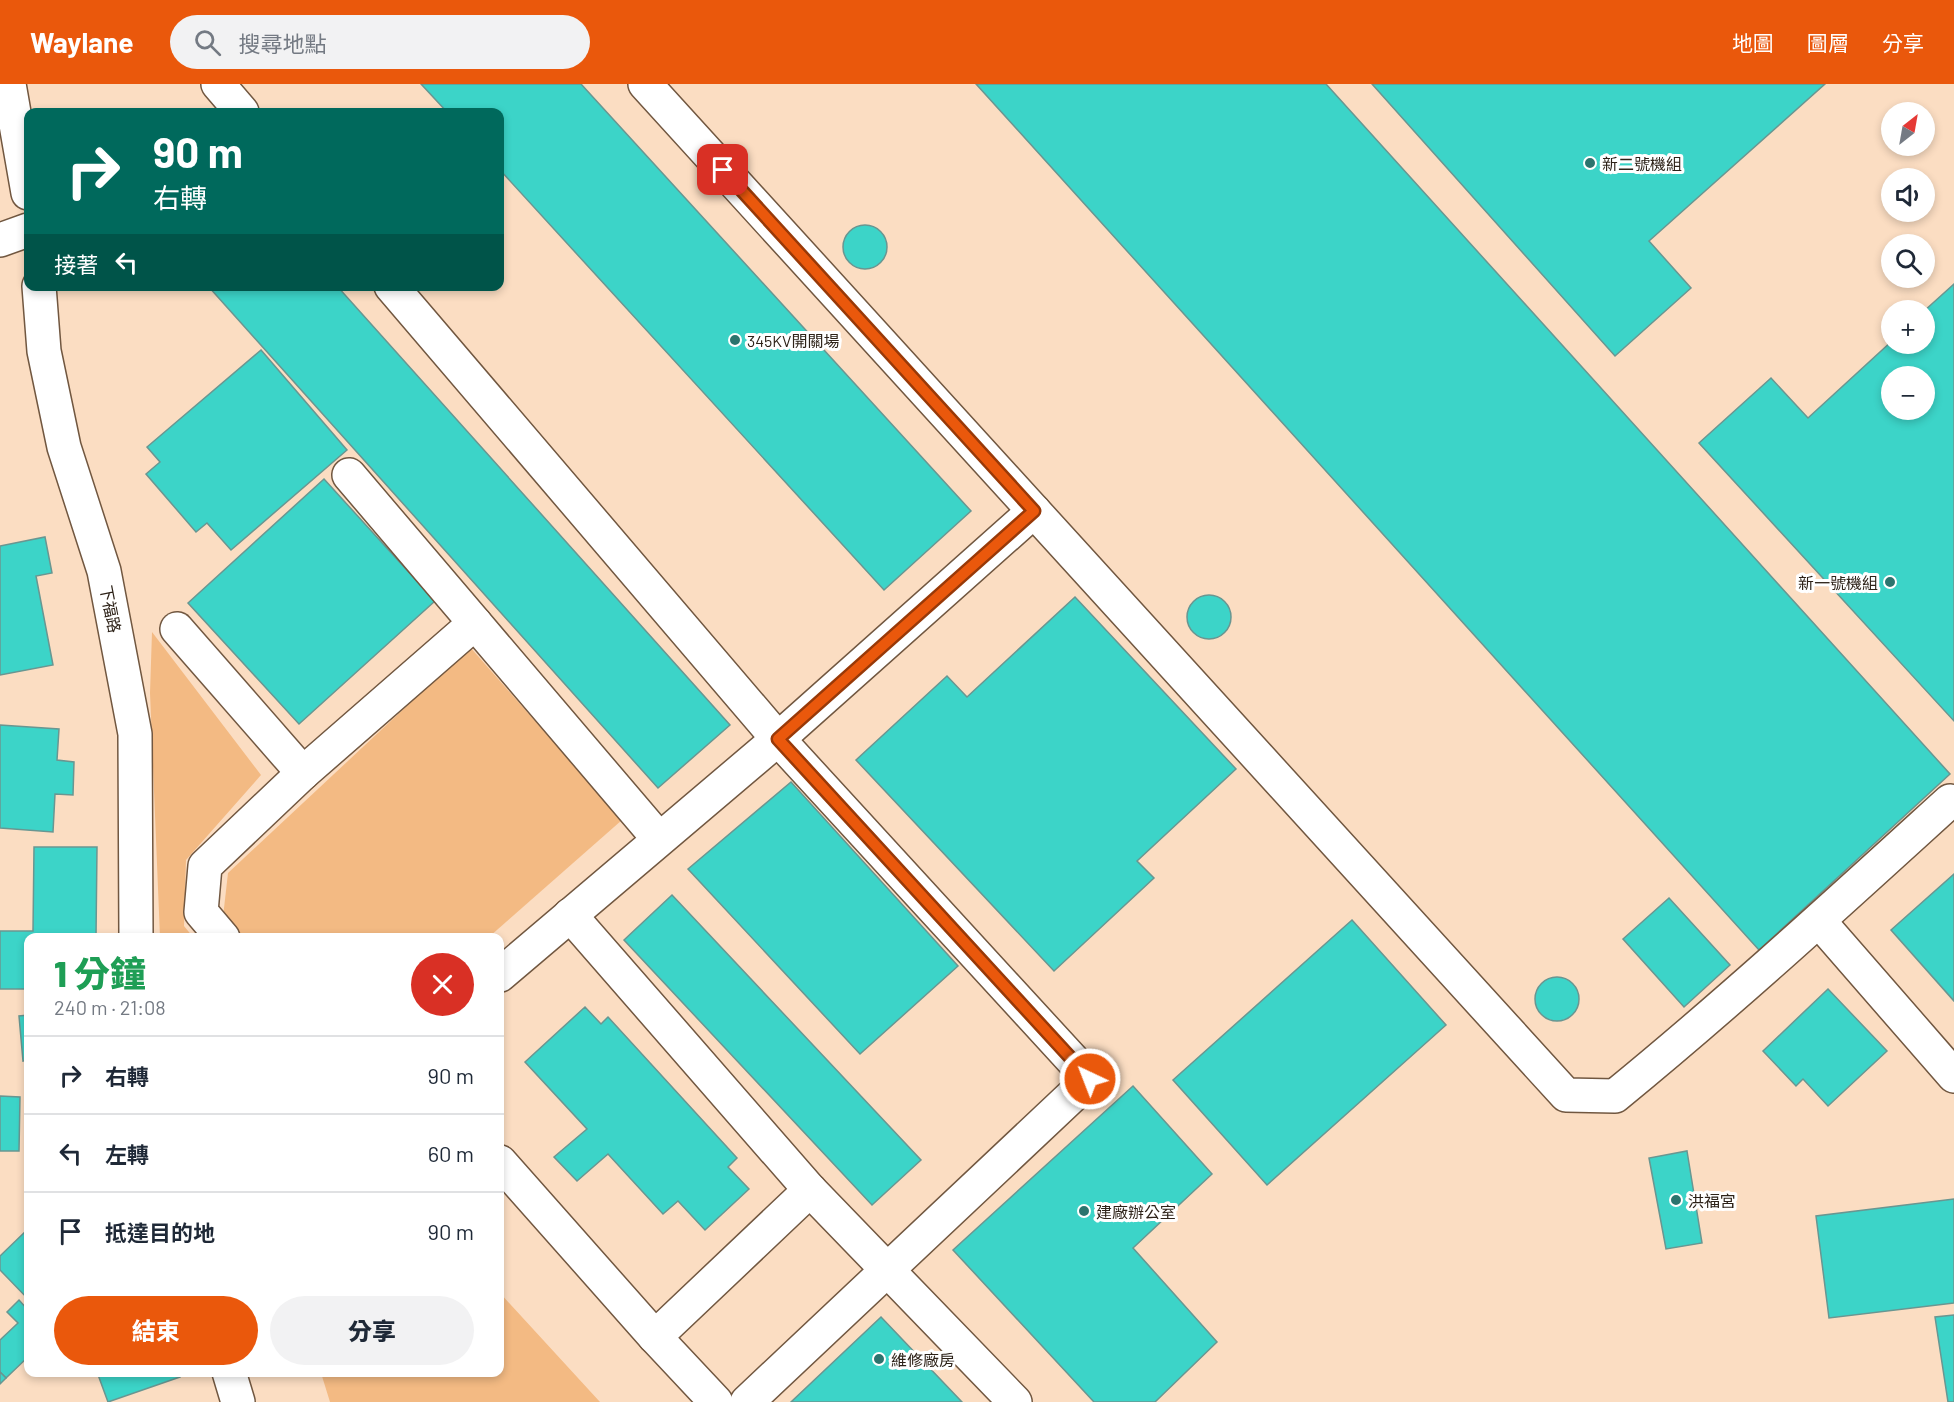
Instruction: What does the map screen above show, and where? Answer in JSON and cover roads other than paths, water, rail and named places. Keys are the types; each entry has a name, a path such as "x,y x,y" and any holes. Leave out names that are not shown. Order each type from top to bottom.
{"main road":[{"path":"9,84 24,169"},
{"path":"218,84 239,108"},
{"path":"645,84 1566,1095 1615,1096 1685,1039 1950,801"},
{"path":"0,240 24,231"},
{"name":"下福路","path":"39,291 44,351 64,447 104,571 135,734 136,933"},
{"path":"395,291 778,739 1090,1079 747,1402"},
{"path":"349,476 659,839"},
{"path":"504,972 778,739 1034,511"},
{"path":"219,933 201,912 205,866 303,773 475,623"},
{"path":"177,629 303,773"},
{"path":"570,915 810,1190 1015,1402"},
{"path":"1818,921 1954,1076"},
{"path":"504,1166 716,1402"},
{"path":"655,1336 810,1190"},
{"path":"230,1377 238,1402"}],"place":[{"name":"新二號機組","path":"1590,163"},
{"name":"345KV開關場","path":"735,340"},
{"name":"新一號機組","path":"1890,582"},
{"name":"洪福宮","path":"1676,1200"},
{"name":"建廠辦公室","path":"1084,1211"},
{"name":"維修廠房","path":"879,1359"}]}
